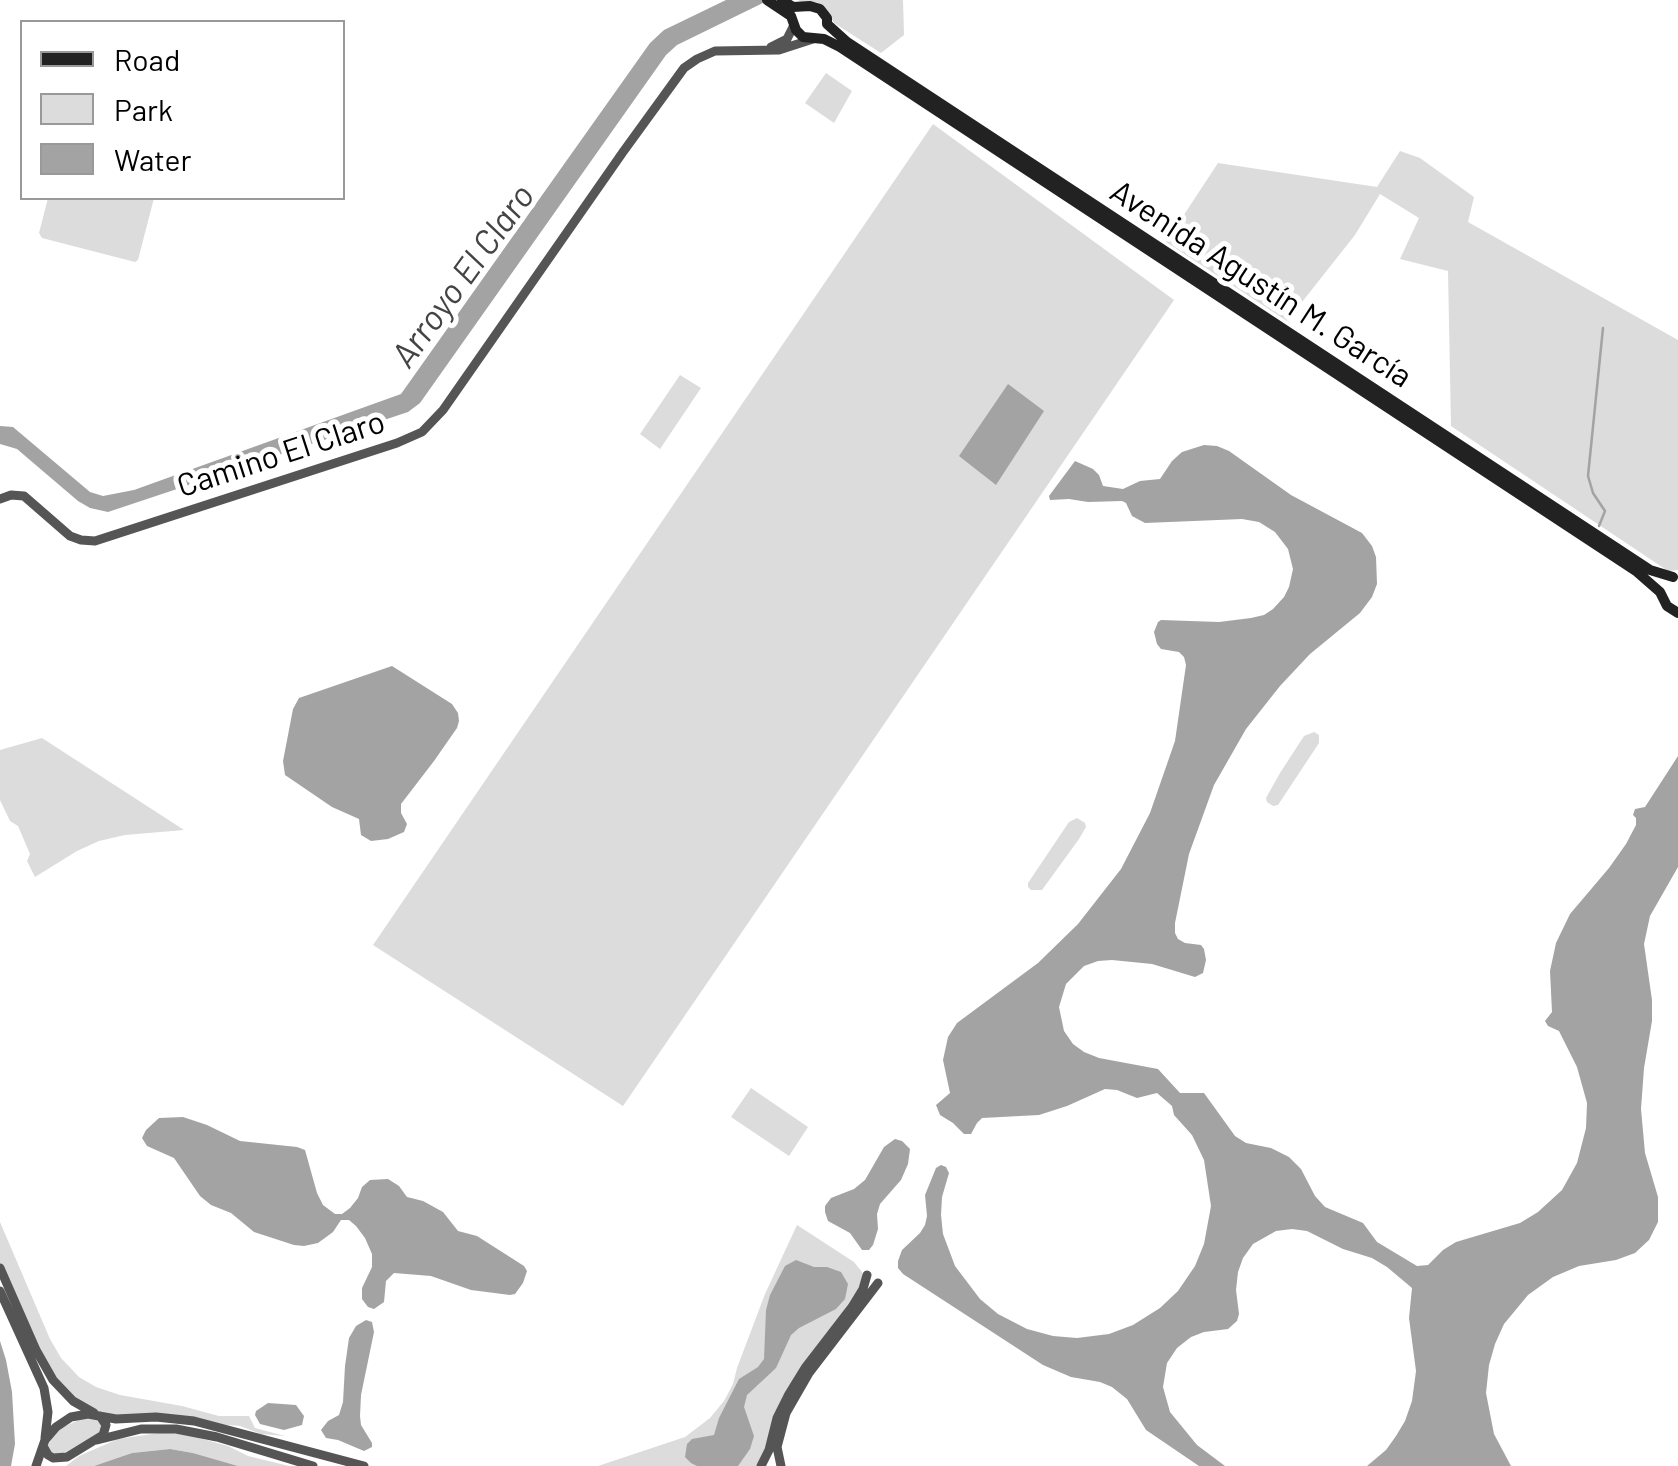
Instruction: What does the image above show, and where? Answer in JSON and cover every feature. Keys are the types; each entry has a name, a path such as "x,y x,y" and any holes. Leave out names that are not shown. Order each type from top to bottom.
{"main road":[{"path":"777,2 820,9 826,30 816,38 799,34 777,2"},
{"path":"794,23 804,7"},
{"name":"Avenida Agustín M. García","path":"827,24 875,60 1650,570 1675,577"},
{"name":"Avenida Agustín M. García","path":"816,38 840,46 1636,571 1678,614"},
{"path":"1660,592 1662,584 1675,577"}],"street":[{"path":"764,49 785,40 794,23"},
{"name":"Camino El Claro","path":"0,499 24,496 70,536 95,540 422,432 443,410 680,73 709,53 779,50 816,38"},
{"path":"0,1268 53,1380 73,1401 104,1420 106,1429 97,1440"},
{"path":"761,1466 782,1406 804,1368 852,1307 866,1275"},
{"path":"781,1466 778,1447 786,1413 810,1373 878,1283"},
{"path":"0,1291 44,1388 48,1412 36,1466"},
{"path":"44,1443 64,1420 84,1414 116,1419 156,1417 194,1421 364,1466"},
{"path":"56,1466 97,1440 141,1429 176,1429 313,1466"},
{"path":"44,1443 53,1458 67,1456"}],"green space":[{"path":"798,0 903,0 904,35 881,53 834,23 824,6"},
{"path":"826,73 852,91 834,123 805,103"},
{"path":"933,124 1174,300 623,1106 373,945"},
{"path":"1400,151 1420,158 1474,197 1468,222 1678,340 1678,570 1668,571 1451,426 1448,271 1400,259 1419,218 1380,194 1355,235 1287,321 1166,242 1218,163 1377,187"},
{"path":"47,200 153,200 135,262 42,238 39,233"},
{"path":"680,375 701,388 660,449 640,434"},
{"path":"1314,732 1319,735 1319,743 1278,805 1273,806 1266,798 1304,736"},
{"path":"42,738 184,830 99,841 35,877 18,826 10,821 0,800 0,750"},
{"path":"1077,818 1086,827 1079,839 1042,890 1031,890 1028,883 1069,822"},
{"path":"751,1088 808,1127 789,1156 731,1117"},
{"path":"0,1222 50,1339 79,1377 120,1395 219,1416 249,1416 255,1428 285,1436 261,1434 240,1426 107,1415 64,1390 43,1357 0,1264"},
{"path":"797,1225 854,1262 862,1272 862,1286 758,1466 598,1466 685,1437 710,1418 733,1384 765,1294"},
{"path":"83,1418 97,1418 102,1426 99,1433 59,1456 48,1451 59,1429"},
{"path":"166,1432 192,1436 289,1466 238,1466 170,1449 132,1453 94,1466 66,1466 118,1439"}],"water":[{"name":"Arroyo El Claro","path":"726,0 769,0 677,45 666,55 420,403 408,412 108,512 78,501 17,449 0,444 0,426 13,427 90,492 103,496 134,490 401,394 650,43 664,30"},
{"path":"1008,384 1044,411 996,485 959,456"},
{"path":"1204,445 1229,451 1291,495 1362,533 1376,557 1377,584 1360,613 1310,654 1280,686 1246,729 1214,785 1189,854 1175,923 1178,939 1204,949 1203,973 1195,977 1152,964 1112,960 1084,966 1066,984 1059,1007 1064,1031 1084,1052 1158,1069 1180,1093 1204,1093 1235,1136 1289,1157 1325,1207 1363,1223 1377,1242 1417,1266 1428,1265 1456,1242 1520,1223 1562,1190 1577,1163 1586,1128 1587,1103 1577,1067 1559,1031 1545,1021 1552,1012 1550,971 1556,943 1570,914 1626,844 1636,825 1635,809 1645,807 1678,756 1678,867 1650,916 1644,944 1652,1021 1641,1109 1645,1153 1658,1197 1658,1222 1649,1240 1635,1253 1579,1266 1553,1277 1528,1295 1504,1324 1489,1365 1486,1393 1494,1434 1511,1466 1367,1466 1396,1436 1412,1401 1416,1371 1409,1318 1412,1288 1372,1258 1307,1231 1276,1231 1253,1244 1238,1272 1237,1321 1228,1329 1191,1337 1167,1363 1163,1387 1170,1412 1197,1445 1225,1466 1199,1466 1146,1430 1127,1399 1112,1387 1043,1365 898,1268 902,1250 925,1225 925,1195 941,1165 949,1173 942,1197 943,1234 955,1266 980,1299 1027,1329 1077,1338 1109,1334 1133,1325 1178,1291 1204,1244 1211,1206 1204,1160 1172,1106 1157,1093 1137,1098 1105,1089 1039,1115 982,1118 971,1134 964,1134 940,1115 936,1105 950,1093 943,1060 948,1037 957,1023 1038,963 1078,924 1121,869 1150,813 1175,741 1186,665 1179,652 1161,649 1157,644 1154,632 1158,622 1219,622 1264,615 1289,587 1293,569 1288,549 1275,532 1259,522 1242,519 1145,523 1132,516 1122,501 1050,500 1049,496 1075,461 1093,469 1103,486 1123,489 1140,481 1160,479 1182,452"},
{"path":"392,666 452,704 459,721 401,804 407,824 404,832 371,841 361,835 359,819 332,807 285,775 283,761 293,709 299,698"},
{"path":"183,1117 240,1141 305,1150 317,1193 323,1205 335,1214 350,1208 370,1180 388,1179 407,1197 443,1212 458,1231 477,1236 524,1266 527,1271 523,1283 510,1295 471,1290 431,1276 394,1273 386,1281 384,1302 374,1309 368,1307 362,1299 362,1288 372,1267 372,1254 356,1226 341,1220 318,1243 294,1245 254,1232 231,1213 211,1205 200,1196 174,1158 147,1146 142,1138 159,1118"},
{"path":"895,1139 910,1149 908,1164 901,1180 880,1204 873,1245 862,1250 850,1233 828,1221 825,1206 831,1198 865,1180 884,1147"},
{"path":"796,1260 841,1272 848,1284 845,1299 836,1309 791,1335 776,1368 747,1395 744,1407 754,1436 738,1466 697,1466 685,1457 687,1444 692,1439 714,1435 739,1379 764,1359 770,1295 785,1266"},
{"path":"366,1320 372,1322 374,1332 361,1395 361,1425 372,1443 364,1451 326,1438 321,1430 339,1415 349,1338 356,1326"},
{"path":"0,1341 12,1392 15,1444 11,1466 0,1466"},
{"path":"268,1403 296,1405 304,1416 302,1425 284,1430 260,1424 256,1411"},
{"path":"170,1449 238,1466 94,1466 132,1453"}],"waterway":[{"path":"1599,526 1605,511 1588,476 1603,328"}]}
